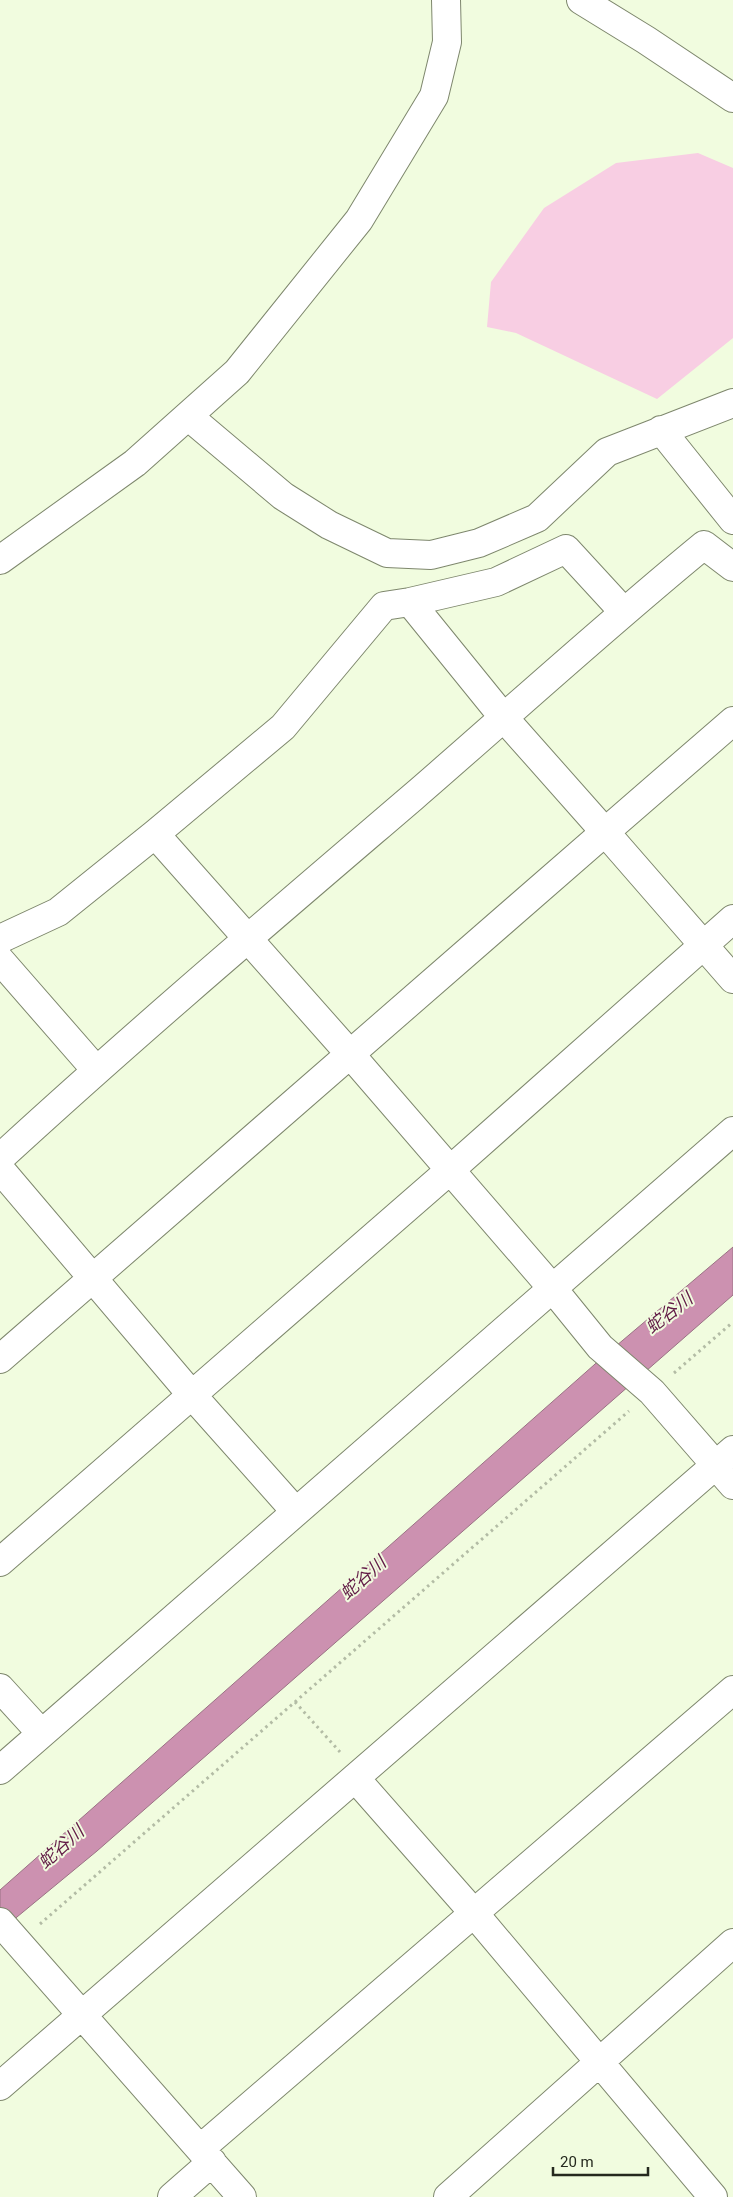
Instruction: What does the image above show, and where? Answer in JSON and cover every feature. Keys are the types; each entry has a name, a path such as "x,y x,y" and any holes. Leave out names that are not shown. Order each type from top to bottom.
{"street":[{"path":"0,560 135,463 237,372 359,220 434,96 447,42 446,0"},
{"path":"580,0 646,40 733,98"},
{"path":"188,416 284,496 329,525 387,553 430,555 479,543 537,518 607,452 733,403"},
{"path":"661,430 727,515 733,520"},
{"path":"0,1158 96,1070 504,718 623,612 704,545 733,567"},
{"path":"0,939 58,912 283,728 384,606 410,602 496,582 566,549 623,612"},
{"path":"410,602 504,718 733,979"},
{"path":"0,1359 733,721"},
{"path":"0,2086 359,1777 727,1467 652,1392 600,1347 553,1289 350,1054 155,834"},
{"path":"0,1562 733,919"},
{"path":"0,960 96,1070"},
{"path":"0,1770 733,1131"},
{"path":"0,1169 191,1394 296,1512"},
{"path":"0,1688 41,1733"},
{"path":"172,2197 206,2156 474,1912 733,1690"},
{"path":"359,1777 713,2197"},
{"path":"11,1934 81,2016 242,2197"},
{"path":"462,2192 598,2062 733,1943"}],"path":[{"path":"11,1934 295,1702 733,1322"},
{"path":"295,1702 359,1777"}],"shaded area":[{"path":"698,153 733,168 733,338 657,399 516,333 487,327 491,282 544,208 616,163"}],"water":[{"name":"蛇谷川","path":"733,1247 733,1295 97,1851 0,1931 0,1890 603,1357"}]}
